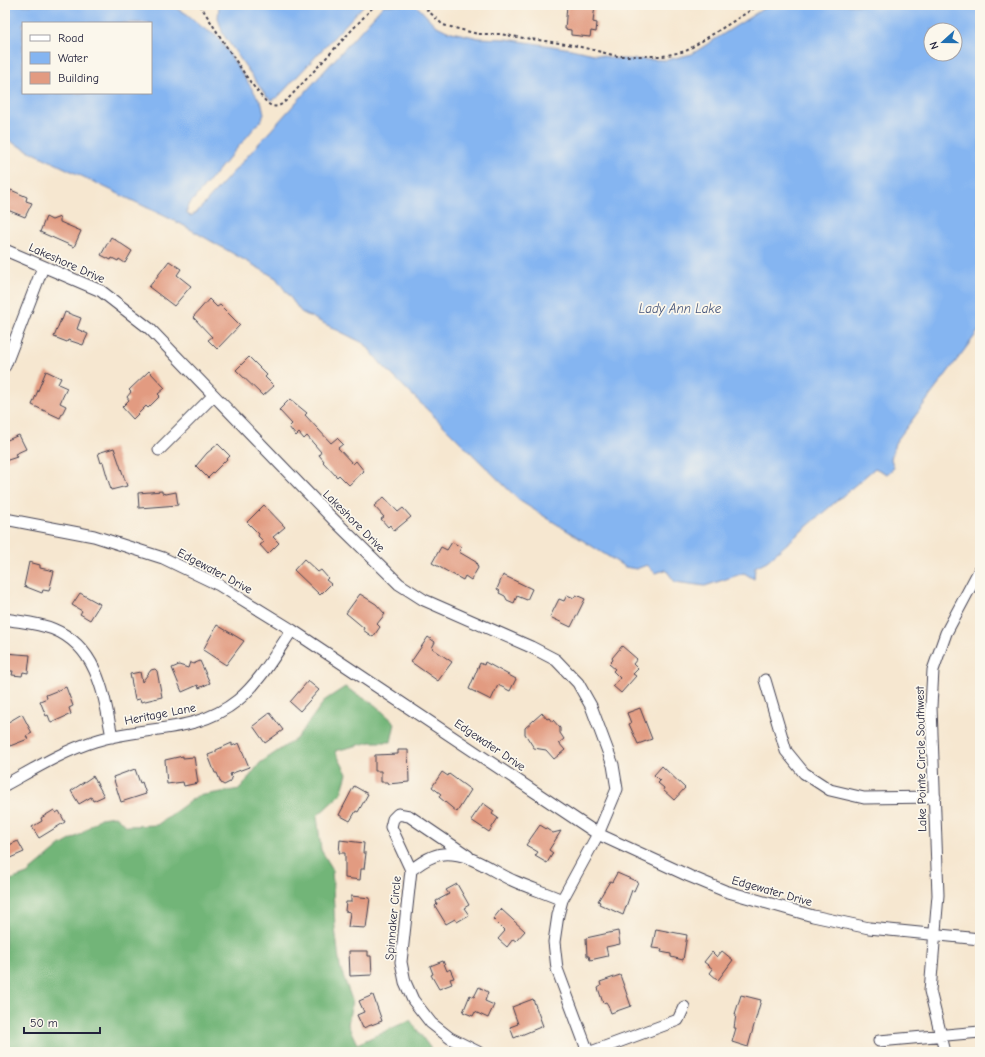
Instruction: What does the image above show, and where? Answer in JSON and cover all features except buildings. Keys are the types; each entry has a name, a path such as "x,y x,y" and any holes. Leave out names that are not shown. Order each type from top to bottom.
{"street":[{"name":"Lakeshore Drive","path":"5,250 101,291 150,329 213,396 399,584 424,600 524,644 556,660 578,683 591,706 613,765 618,789 598,834 562,900 554,942 557,969 590,1052"},
{"path":"5,366 43,267"},
{"path":"159,450 213,396"},
{"name":"Edgewater Drive","path":"5,519 94,536 163,558 219,585 292,630 598,834 725,890 820,918 869,928 980,939"},
{"name":"Lake Pointe Circle Southwest","path":"945,1052 930,991 938,895 932,707 934,670 946,633 980,569"},
{"path":"5,619 38,624 55,630 75,643 93,663 103,690 112,737"},
{"name":"Heritage Lane","path":"5,786 47,762 77,748 112,737 186,725 224,710 239,699 251,687 292,630"},
{"path":"765,680 786,750 804,773 830,790 864,798 935,797"},
{"path":"411,870 391,827 393,819 398,814 409,816 468,857"},
{"name":"Spinnaker Circle","path":"478,1052 450,1038 431,1023 413,1000 405,982 401,962 411,870 428,858 444,854 468,857 490,870 514,881 562,900"},
{"path":"590,1052 678,1020 684,1007"},
{"path":"879,1041 980,1032"}],"path":[{"path":"200,5 254,88 267,104 273,107 280,106 288,99 375,5"},
{"path":"422,5 442,24 478,34 512,36 573,45 617,56 663,56 686,51 759,5"}],"green space":[{"path":"345,687 375,705 395,723 391,742 371,742 335,751 347,774 341,794 317,816 321,850 332,868 335,928 340,967 352,1000 348,1025 357,1044 410,1020 431,1049 429,1052 5,1052 5,882 27,874 60,846 81,834 100,818 115,816 127,826 157,825 197,796 240,789 260,763 297,738 325,700"}],"water":[{"name":"Lady Ann Lake","path":"5,5 174,5 177,9 187,14 202,27 218,37 262,104 264,114 262,119 187,207 187,214 191,216 197,212 384,5 416,5 435,25 447,31 479,38 506,39 571,49 617,59 667,60 692,54 769,5 980,5 980,329 895,443 891,459 894,468 887,474 875,468 767,561 755,567 754,579 744,573 705,586 675,582 666,570 655,573 647,565 636,569 625,567 520,501 381,364 365,344 301,312 276,278 181,224 13,143 5,137"},
{"path":"219,5 364,5 278,97 272,100 266,96 223,34 218,18"}]}
